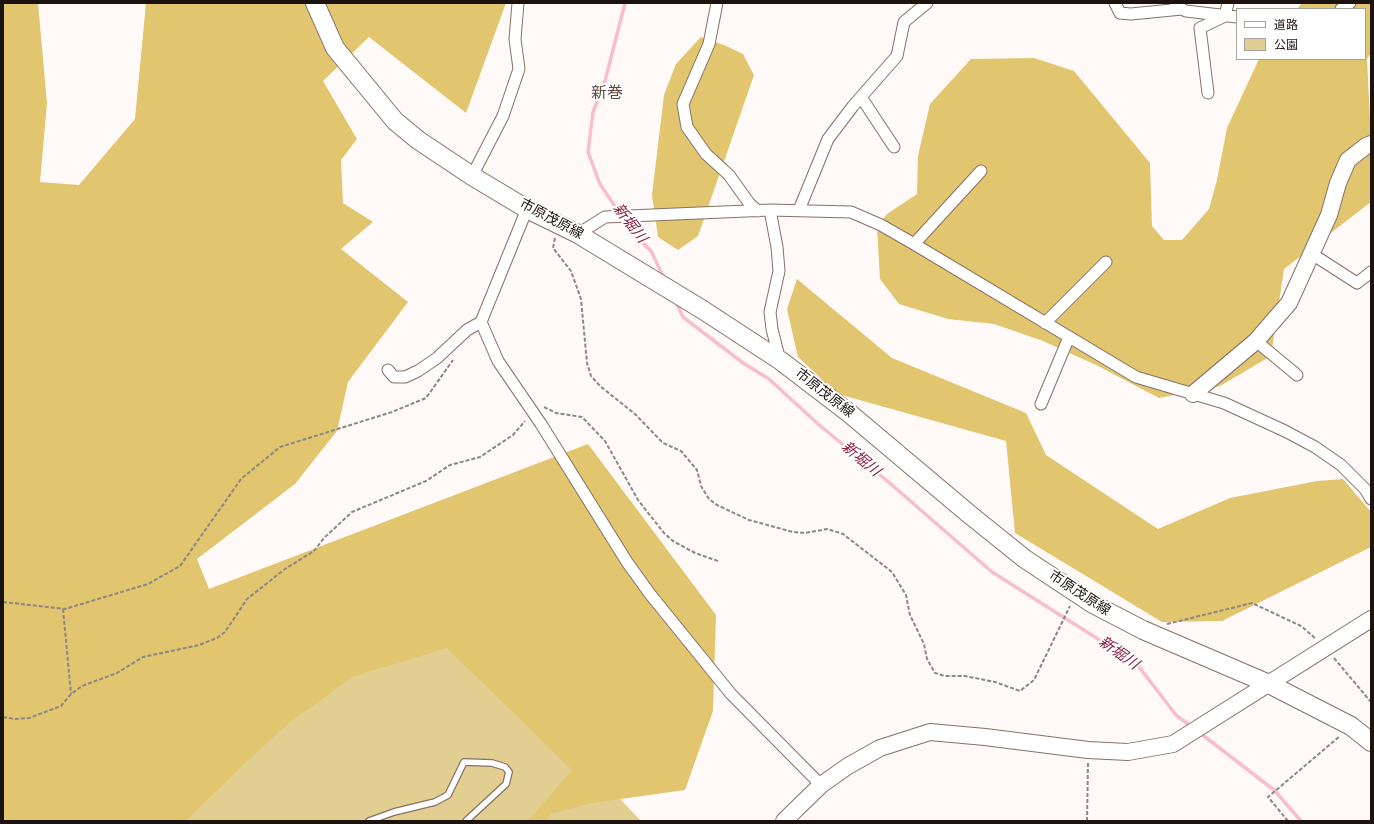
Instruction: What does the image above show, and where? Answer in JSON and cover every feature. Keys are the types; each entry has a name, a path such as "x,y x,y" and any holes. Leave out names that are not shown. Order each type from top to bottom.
{"main road":[{"name":"市原茂原線","path":"315,3 335,48 395,121 418,140 472,176 527,209 578,234 703,310 781,361 849,413 975,519 1025,558 1076,594 1112,615 1143,630 1270,684 1351,726 1371,742"}],"street":[{"path":"472,176 503,116 519,70 515,39 518,3"},
{"path":"718,3 709,44 683,104 687,127 706,154 729,175 749,203 758,211"},
{"path":"799,210 828,139 861,97 897,56 904,22 927,3"},
{"path":"1115,3 1120,13 1131,14 1182,9 1236,17"},
{"path":"1169,3 1182,9"},
{"path":"1225,16 1228,3"},
{"path":"1208,93 1200,28 1225,16"},
{"path":"861,97 894,147"},
{"path":"1194,394 1256,341 1289,303 1329,215 1338,183 1348,160 1366,146 1371,144"},
{"path":"914,244 981,171"},
{"path":"388,370 394,377 406,377 418,371 437,358 467,330 481,322 527,209"},
{"path":"770,210 777,246 779,271 770,312 772,329 781,361"},
{"path":"578,234 605,217 770,210 851,212 881,225 914,244 1136,377 1224,403 1257,416 1314,447 1341,465 1365,489 1371,500"},
{"path":"1312,254 1357,283 1371,272"},
{"path":"1046,323 1106,262"},
{"path":"481,322 498,361 537,409 597,517 650,594 732,694 821,785"},
{"path":"1041,404 1069,337"},
{"path":"1256,341 1297,375"},
{"path":"784,821 821,785 880,748 930,732 985,737 1088,750 1128,752 1173,744 1371,619"}],"lane":[{"path":"369,821 394,812 435,802 448,795 464,762 492,763 505,767 510,772 506,784 466,821"}],"path":[{"path":"557,224 553,248 571,271 581,299 587,363 591,376 600,386 635,414 663,443 681,451 697,470 701,486 709,499 717,505 749,520 792,532 805,533 827,529 843,534 892,572 906,595 910,614 924,644 927,659 935,673 945,676 965,676 996,682 1020,691 1034,680 1076,594"},
{"path":"3,602 63,609 148,584 180,566 241,479 280,447 392,412 426,398 453,360"},
{"path":"3,717 15,719 29,718 61,706 71,694 82,686 117,673 143,657 199,645 217,638 225,632 247,599 285,569 314,551 324,538 352,512 426,481 450,465 480,457 513,435 537,409 582,417 605,441 638,500 664,533 673,541 695,553 718,561"},
{"path":"1165,625 1252,603 1301,626 1325,648 1371,702"},
{"path":"63,609 71,694"},
{"path":"1288,821 1268,797 1351,726"},
{"path":"1087,821 1088,750"}],"green space":[{"path":"3,330 235,676 417,584 641,821 3,821"}],"shaded area":[{"path":"3,3 38,3 47,103 40,182 79,185 135,119 146,3 506,3 466,113 369,37 323,81 357,139 341,160 343,203 373,222 341,249 408,302 348,382 337,431 295,484 197,559 209,589 588,444 716,615 713,711 685,790 592,803 550,814 547,821 528,821 572,770 447,648 354,676 291,721 244,764 186,821 3,821"},
{"path":"1302,3 1371,3 1371,53 1367,59 1371,140 1371,202 1284,269 1271,356 1220,386 1159,398 1096,365 1043,341 994,324 948,319 899,304 880,279 877,227 887,214 917,194 918,156 930,104 971,59 1034,58 1074,71 1150,163 1152,226 1164,240 1182,240 1209,209 1217,180 1227,128 1259,60 1366,60 1366,8 1298,8"},
{"path":"701,37 724,45 743,54 754,75 698,236 678,250 658,237 652,195 664,95 676,64"},
{"path":"797,279 892,358 1026,413 1046,455 1158,529 1230,498 1317,481 1343,479 1371,512 1371,547 1222,621 1162,622 1015,533 1006,441 838,394 798,357 787,309"}],"waterway":[{"name":"新堀川","path":"625,3 604,85 593,112 588,152 600,184 632,232 651,251 664,278"},
{"name":"新堀川","path":"676,302 683,317 743,363 769,379 818,424 892,485 992,572 1136,663 1176,715 1192,727"},
{"name":"新堀川","path":"1200,733 1274,790 1301,821"}],"district":[{"name":"新巻","path":"607,94"}]}
